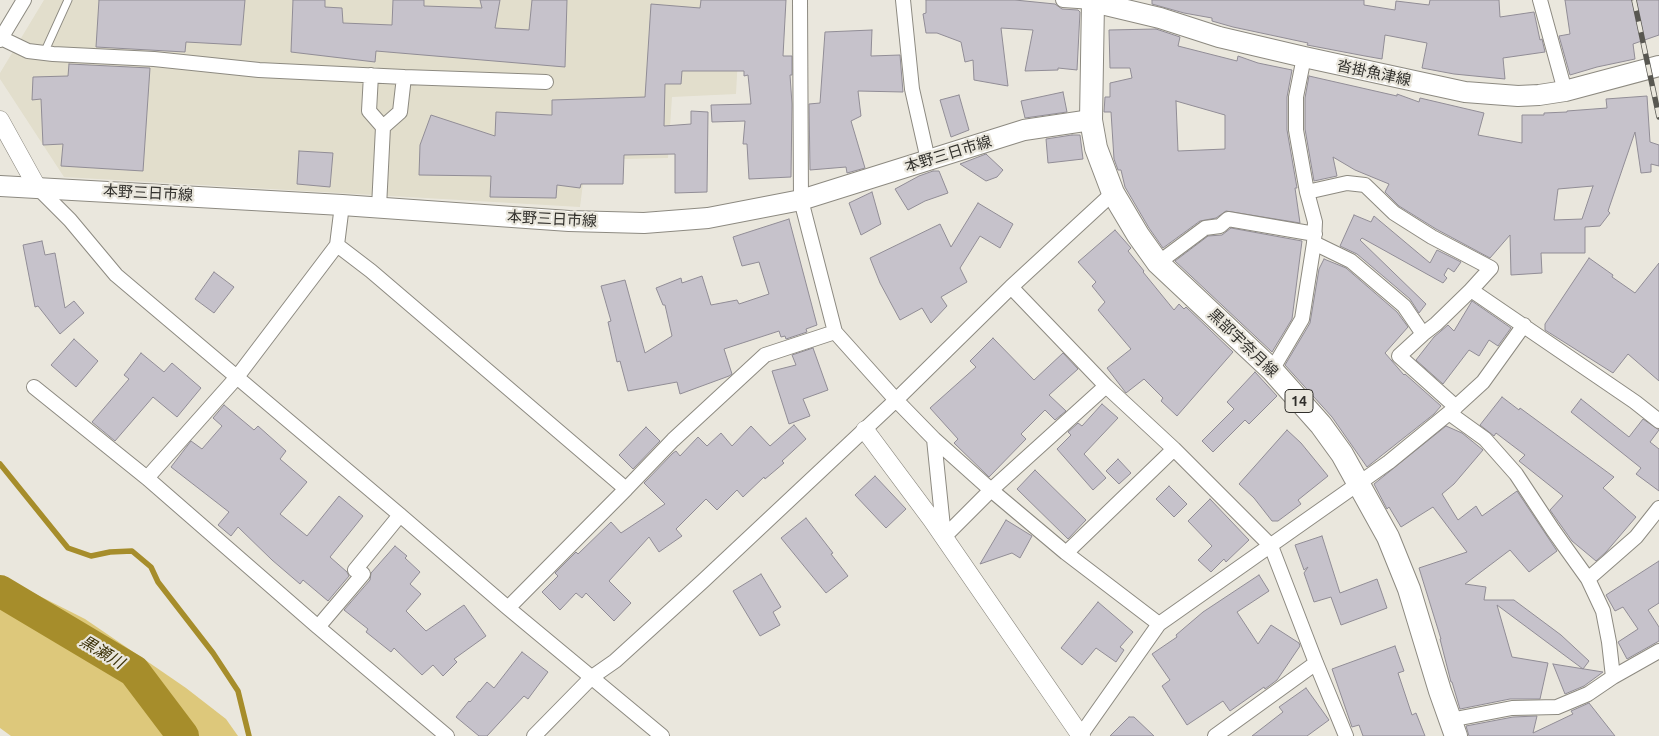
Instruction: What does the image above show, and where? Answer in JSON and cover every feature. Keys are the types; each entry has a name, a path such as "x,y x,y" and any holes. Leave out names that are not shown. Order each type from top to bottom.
{"main road":[{"name":"沓掛魚津線","path":"1093,1 1160,18 1219,37 1465,92 1518,96 1565,91 1658,69"},
{"name":"黒部宇奈月線","path":"1093,1 1091,120 1096,148 1113,193 1138,235 1158,263 1272,370 1321,425 1342,454 1388,537 1409,589 1453,728"},
{"name":"本野三日市線","path":"0,186 342,204 569,221 644,223 708,218 801,200 1024,130 1091,120"}],"street":[{"path":"24,0 1,39 28,51 154,59 260,70 546,82"},
{"path":"800,0 801,200 834,332 896,400 991,490 1066,553 1159,624"},
{"path":"903,0 912,89 928,160"},
{"path":"1063,0 1093,1"},
{"path":"1540,0 1565,91"},
{"path":"1272,370 1302,319 1315,239 1315,222 1307,192 1296,130 1296,97 1304,57"},
{"path":"371,75 370,110 383,127 379,207"},
{"path":"383,127 400,112 404,77"},
{"path":"0,120 37,187 70,220 116,275 400,514 508,608 662,736"},
{"path":"1307,192 1347,183 1365,185 1394,213 1432,237 1492,268 1436,324 1399,356 1485,439 1516,474 1552,530 1588,579 1603,611 1613,678"},
{"path":"534,736 592,677 630,647 865,430 1011,287 1113,193"},
{"path":"147,478 238,377 337,245 342,204"},
{"path":"1158,263 1205,228 1220,226 1228,219 1315,239 1351,261 1404,306 1423,334"},
{"path":"337,245 378,277 626,488"},
{"path":"1011,287 1106,386 1174,449 1272,546 1346,736"},
{"path":"1471,290 1635,402 1659,421"},
{"path":"865,430 944,537 1080,736 1159,624 1360,484 1453,410 1483,382 1524,325"},
{"path":"508,608 673,440 766,355 834,332"},
{"path":"944,537 991,490 1106,386"},
{"path":"34,387 147,478 447,736"},
{"path":"934,438 944,537"},
{"path":"1066,553 1174,449"},
{"path":"1588,579 1636,537 1659,508"},
{"path":"318,627 362,574 355,570 400,514"},
{"path":"1453,728 1512,708 1557,707 1588,694 1659,651"},
{"path":"1215,736 1316,663"}],"lane":[{"path":"44,53 68,0"}],"shaded area":[{"path":"44,0 741,0 736,94 672,97 668,158 586,160 580,207 64,177 0,79 0,73"},
{"path":"0,576 85,619 186,688 226,719 238,736 11,736 0,728"}],"building":[{"path":"99,0 245,0 241,45 186,42 185,52 96,47"},
{"path":"293,0 325,0 325,7 342,8 343,23 392,25 393,0 424,0 424,6 482,8 480,0 500,0 495,28 529,30 532,0 567,0 565,67 376,51 375,62 291,52"},
{"path":"701,0 786,0 783,56 792,56 792,75 790,75 792,104 791,177 749,179 747,144 743,144 745,121 712,122 711,105 751,104 748,75 744,76 744,71 682,71 681,84 665,84 664,126 691,124 691,111 708,112 707,192 675,193 675,154 624,155 623,184 581,184 580,188 557,185 556,198 490,197 491,176 419,175 420,145 431,115 495,136 496,112 552,115 552,100 645,97 651,4 700,8"},
{"path":"926,0 1015,0 1055,4 1062,9 1078,10 1080,12 1077,70 1058,68 1058,70 1025,71 1033,30 1001,28 1008,86 974,80 973,60 965,62 961,42 937,33 926,33 923,14 926,13"},
{"path":"1152,0 1364,0 1364,5 1395,10 1396,1 1429,5 1430,0 1499,0 1500,17 1534,12 1540,40 1542,39 1545,52 1503,58 1505,79 1454,74 1422,68 1427,43 1385,35 1382,59 1307,45 1308,43 1233,27 1212,21 1212,18 1152,4"},
{"path":"1565,0 1659,0 1659,35 1633,44 1635,59 1570,75 1559,36 1570,34"},
{"path":"1156,29 1180,37 1178,46 1237,61 1238,56 1258,63 1292,70 1287,97 1287,130 1297,188 1295,188 1300,223 1226,211 1216,218 1200,221 1163,248 1125,187 1121,170 1118,170 1114,159 1111,112 1104,112 1105,97 1110,97 1110,83 1132,78 1130,68 1110,68 1109,30","holes":["1176,101 1225,115 1225,149 1178,151"]},
{"path":"872,30 871,56 900,55 903,92 858,91 861,116 851,121 865,168 847,173 846,167 810,170 809,104 820,103 825,32"},
{"path":"69,64 150,68 143,171 61,166 63,144 43,145 41,99 32,100 33,77 68,76"},
{"path":"1309,76 1397,96 1397,94 1419,102 1420,98 1484,113 1478,135 1522,143 1522,115 1544,115 1544,113 1607,108 1606,99 1647,96 1650,142 1659,145 1659,166 1651,164 1651,172 1641,173 1635,132 1608,211 1610,213 1600,226 1585,227 1585,253 1541,253 1542,273 1511,275 1510,235 1490,258 1436,229 1399,206 1385,192 1389,184 1355,170 1333,157 1337,176 1314,181 1305,129 1305,98","holes":["1593,186 1582,219 1554,220 1558,189"]},
{"path":"1063,92 1067,112 1025,118 1021,101"},
{"path":"959,95 969,130 951,137 940,100"},
{"path":"1080,135 1083,159 1048,163 1046,139"},
{"path":"299,151 333,153 330,187 297,184"},
{"path":"986,154 1003,170 997,177 986,181 960,164"},
{"path":"933,171 939,171 948,193 925,201 908,210 895,189"},
{"path":"872,192 881,224 861,235 849,203"},
{"path":"978,203 1013,224 1000,248 980,236 960,268 967,282 941,297 947,306 931,323 922,308 900,320 880,283 870,258 940,224 951,247"},
{"path":"1354,215 1371,222 1374,216 1430,263 1437,250 1461,262 1454,272 1448,268 1444,275 1447,278 1443,283 1362,238 1360,240 1426,304 1419,313 1410,299 1357,254 1340,246"},
{"path":"789,219 817,325 806,329 807,332 786,339 785,336 781,337 779,331 724,349 732,374 680,394 677,382 628,391 620,361 617,362 608,322 611,321 601,286 625,280 645,353 672,336 665,305 663,305 656,288 681,278 682,283 702,276 711,305 737,300 739,304 769,294 759,262 742,266 733,237"},
{"path":"1231,228 1302,241 1292,319 1272,352 1175,261 1208,236 1222,235"},
{"path":"1115,230 1131,248 1128,251 1143,272 1174,310 1179,304 1184,309 1186,307 1233,352 1177,416 1161,401 1163,398 1144,379 1126,393 1107,368 1131,349 1098,310 1105,302 1092,286 1096,282 1078,262"},
{"path":"42,241 45,255 55,253 65,308 74,301 84,313 60,334 38,306 35,307 23,245"},
{"path":"1589,258 1635,293 1659,263 1659,381 1628,354 1613,373 1545,330 1545,324"},
{"path":"1324,259 1346,268 1397,312 1408,327 1385,353 1404,375 1441,406 1434,414 1367,467 1332,417 1285,365 1310,323 1319,269"},
{"path":"214,272 234,287 214,313 195,299"},
{"path":"1472,301 1511,328 1498,346 1489,340 1479,356 1469,350 1443,384 1416,360 1434,337 1448,325 1454,331"},
{"path":"993,338 1034,380 1063,353 1078,369 1049,395 1066,411 1055,420 1045,410 1021,434 1026,439 989,477 954,443 958,439 930,408 976,367 970,361"},
{"path":"74,339 98,361 76,387 51,365"},
{"path":"813,348 828,390 803,399 810,416 789,424 772,371 796,365 792,355"},
{"path":"141,353 164,372 172,363 201,388 177,417 153,397 115,441 92,422 129,379 124,375"},
{"path":"1255,372 1277,396 1249,424 1245,420 1213,452 1202,441 1234,409 1227,402"},
{"path":"1502,397 1519,410 1520,408 1614,477 1603,488 1636,517 1596,561 1572,541 1550,510 1563,496 1519,461 1525,455 1496,433 1494,436 1480,425"},
{"path":"1581,399 1629,437 1643,419 1659,430 1650,442 1659,449 1659,491 1636,474 1641,468 1571,412"},
{"path":"1102,404 1118,418 1084,454 1106,478 1093,490 1057,449 1071,435 1068,432 1078,423 1082,426"},
{"path":"224,405 254,430 258,426 286,451 280,459 307,482 280,514 307,536 339,496 363,516 330,557 349,576 328,601 303,580 300,584 238,527 231,536 218,525 229,512 171,467 191,441 202,449 222,426 213,418"},
{"path":"794,425 806,439 782,461 784,463 765,479 764,477 743,497 737,490 717,510 706,499 676,529 682,536 659,552 649,537 609,581 631,603 614,621 586,593 582,598 576,593 560,610 542,592 558,576 555,573 611,522 621,533 665,504 644,483 676,451 680,456 698,437 707,446 721,433 732,446 751,426 770,446"},
{"path":"1446,426 1462,433 1483,450 1454,484 1442,494 1458,520 1476,506 1482,516 1517,491 1557,551 1529,572 1510,550 1465,584 1486,587 1484,600 1514,600 1561,635 1589,661 1583,669 1497,605 1512,657 1548,663 1540,699 1510,699 1460,709 1419,568 1467,552 1433,507 1401,527 1389,507 1387,509 1374,484"},
{"path":"646,427 660,441 633,469 619,455"},
{"path":"1287,430 1301,443 1328,476 1298,500 1301,504 1278,521 1272,521 1254,498 1239,484"},
{"path":"1118,459 1131,473 1119,484 1106,471"},
{"path":"1035,470 1086,520 1068,539 1017,489"},
{"path":"875,476 906,509 886,528 855,495"},
{"path":"1169,486 1187,504 1174,517 1156,499"},
{"path":"1210,499 1249,540 1226,562 1224,559 1211,572 1198,560 1212,546 1188,521"},
{"path":"806,518 848,576 826,593 781,538"},
{"path":"1006,520 1032,536 1020,558 1012,553 980,564"},
{"path":"1322,536 1340,593 1377,579 1387,608 1341,625 1331,597 1314,602 1304,573 1308,567 1304,570 1295,545"},
{"path":"395,546 407,556 405,558 420,572 410,584 421,594 406,611 426,631 464,605 486,636 454,659 457,662 443,676 433,665 422,675 394,648 391,652 366,632 368,629 344,610 370,580 371,573"},
{"path":"1659,561 1659,603 1648,610 1659,627 1659,641 1627,659 1618,642 1638,629 1623,607 1615,611 1606,595"},
{"path":"761,574 781,607 773,612 780,625 760,636 733,591"},
{"path":"1259,575 1269,591 1237,612 1258,644 1271,625 1299,643 1300,646 1277,680 1265,689 1264,687 1230,711 1223,701 1187,725 1162,686 1170,680 1152,654 1177,637 1176,635 1203,612"},
{"path":"1098,602 1133,632 1120,647 1124,650 1116,662 1096,648 1082,665 1061,648"},
{"path":"1395,646 1404,671 1398,673 1412,715 1416,713 1425,736 1363,736 1359,725 1352,727 1332,669"},
{"path":"522,652 548,672 528,699 524,696 487,736 479,736 456,717 487,682 494,688"},
{"path":"1553,664 1603,672 1584,686 1565,694"},
{"path":"1306,688 1329,720 1307,736 1252,736 1283,712 1279,707"},
{"path":"1589,703 1615,736 1469,736 1466,726 1513,717 1537,716 1533,733 1573,714 1571,711"},
{"path":"1129,717 1134,717 1154,736 1110,736"}],"waterway":[{"path":"0,464 68,548 91,556 110,552 132,551 151,567 158,582 213,653 238,691 249,736"},
{"name":"黒瀬川","path":"0,591 134,671 183,736"}],"railway":[{"path":"1634,0 1659,117"}]}
